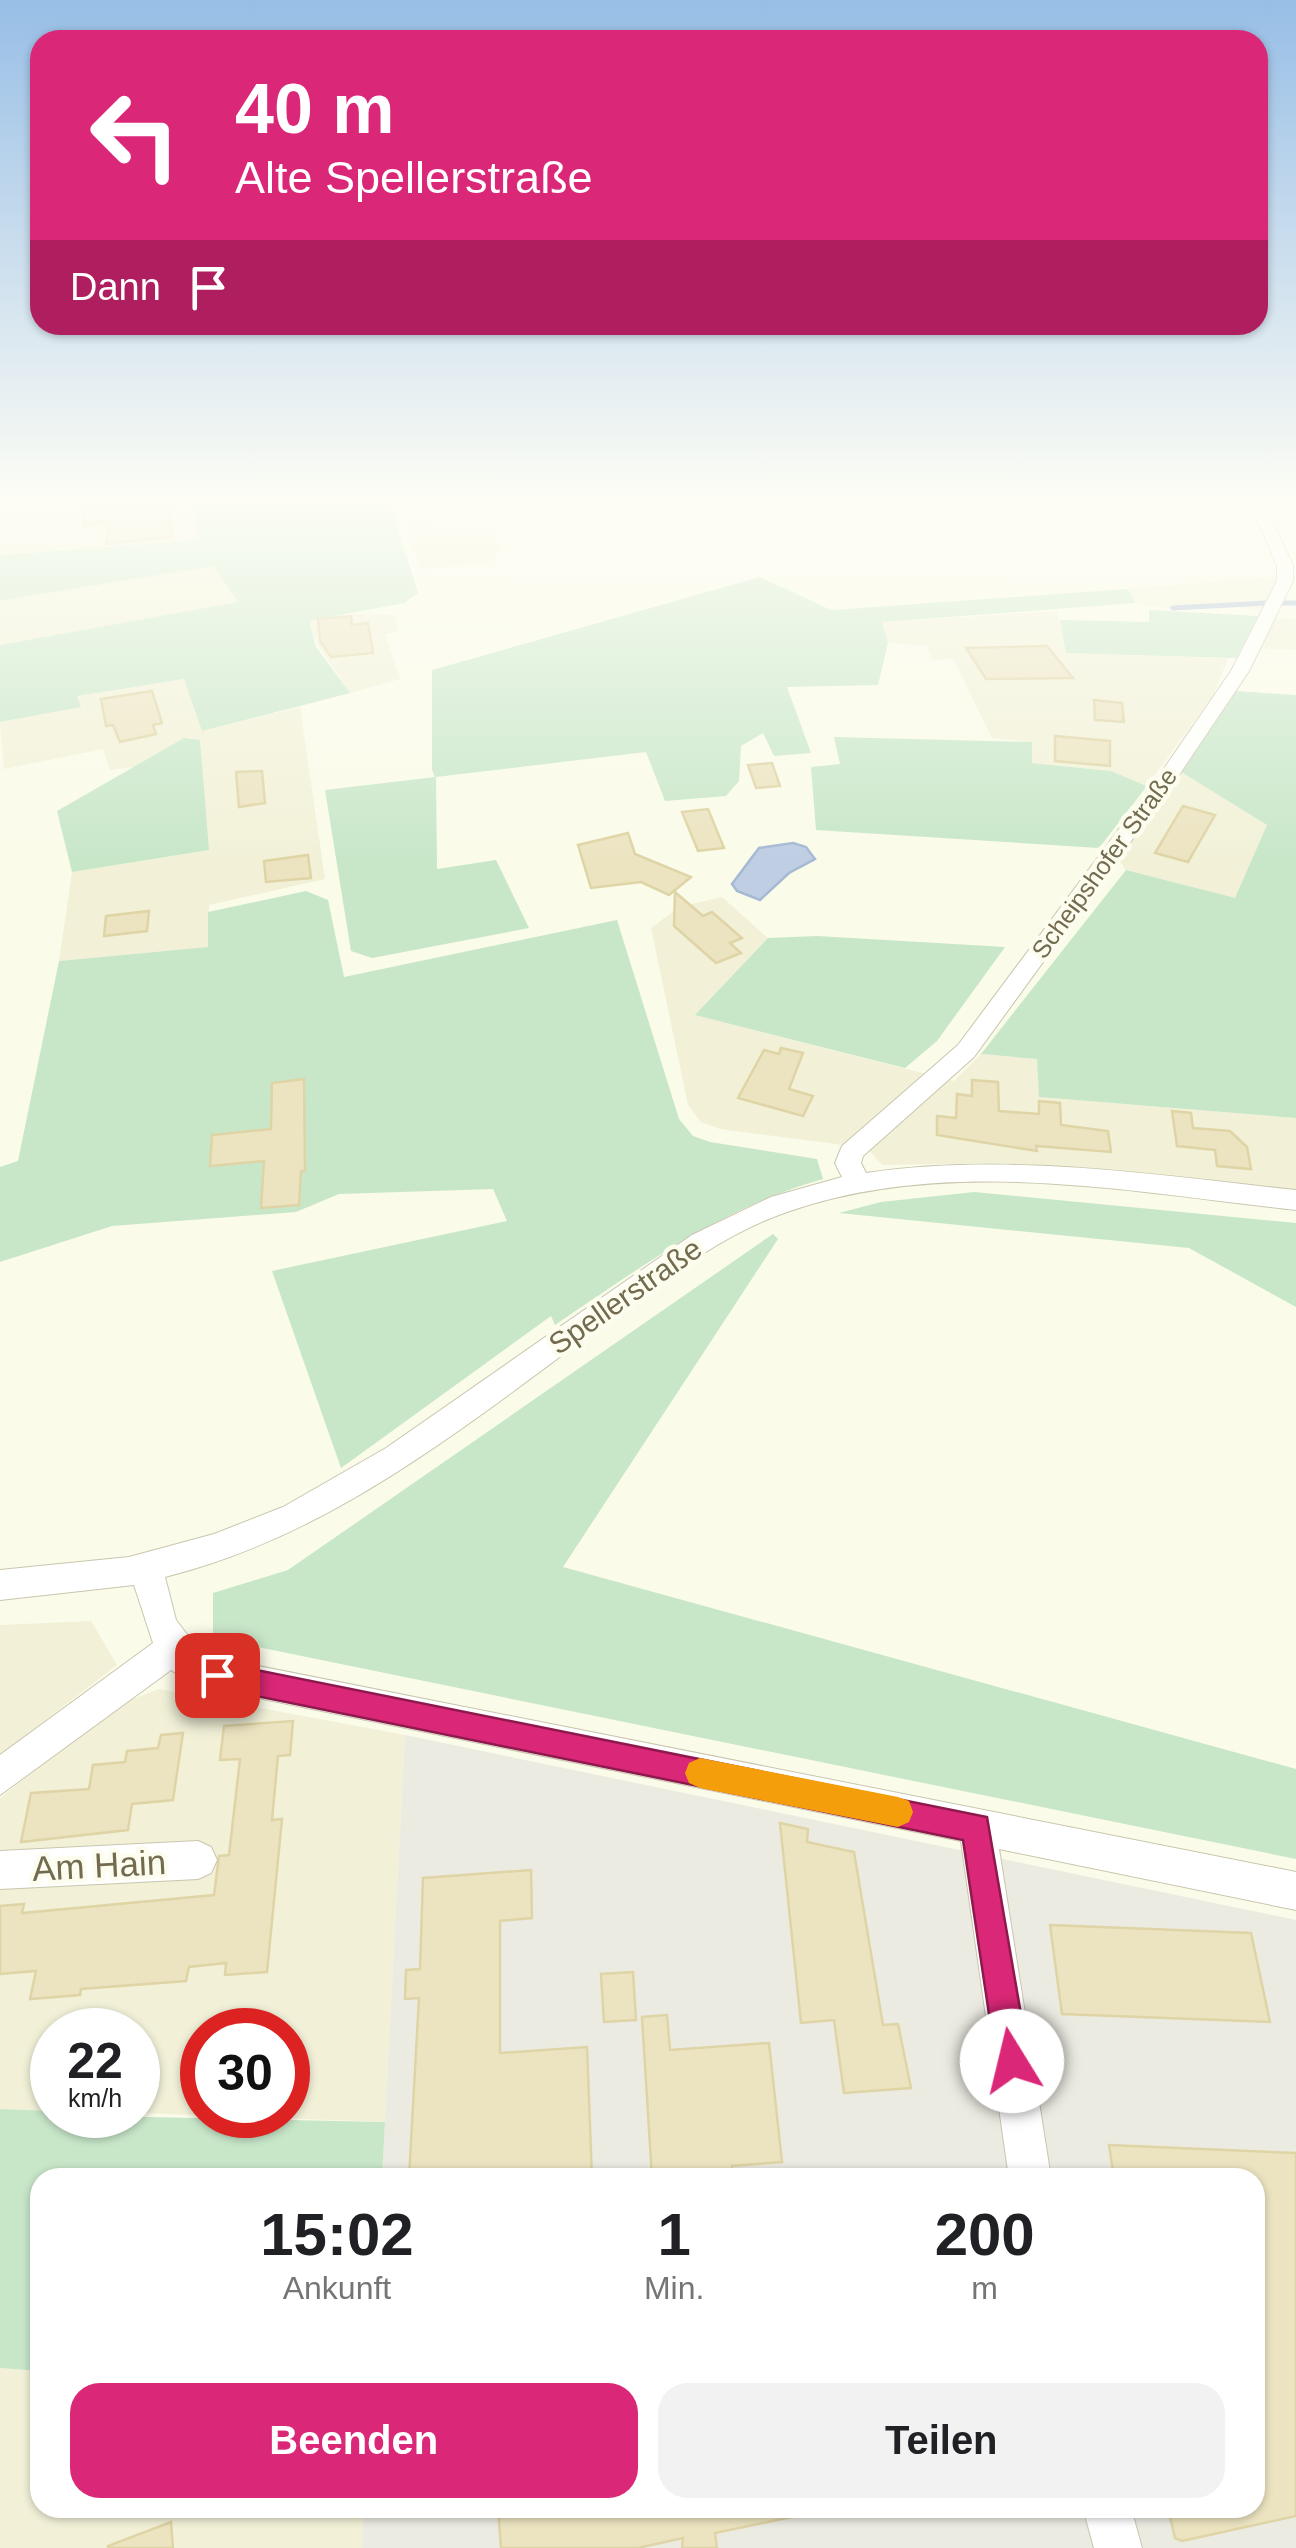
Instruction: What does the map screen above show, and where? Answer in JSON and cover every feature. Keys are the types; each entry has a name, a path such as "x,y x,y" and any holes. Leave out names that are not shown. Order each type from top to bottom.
{"street":[{"name":"Scheipshofer Straße","path":"858,1182 848,1163 850,1152 966,1051 1167,778 1240,671 1265,621"},
{"name":"Spellerstraße","path":"0,1585 43,1584 148,1568 244,1537 332,1497 706,1238 779,1204 858,1182 899,1176 1002,1172 1296,1200"},
{"path":"148,1568 151,1594 171,1650 194,1669 1296,1891"},
{"path":"0,1777 171,1650"},
{"path":"977,1827 1028,2168"},
{"name":"Am Hain","path":"0,1870 198,1860"},
{"path":"1110,2518 1118,2548"}],"shaded area":[{"path":"0,621 137,621 0,645"},
{"path":"133,621 309,621 316,647 350,693 202,731 184,679 77,696 81,707 0,722 0,645"},
{"path":"309,621 397,621 398,632 385,634 400,679 350,693 308,630"},
{"path":"605,621 897,621 882,622 888,643 878,685 787,687 811,753 774,756 763,733 741,746 739,781 726,796 665,801 646,752 436,777 437,869 496,860 529,928 372,958 351,951 325,790 435,777 432,670"},
{"path":"1059,621 1067,653 1228,658 1214,694 1147,786 1111,771 1032,763 1031,742 992,738 953,659 932,660 927,646 888,643 882,622"},
{"path":"1060,621 1255,621 1236,658 1066,653"},
{"path":"1272,621 1296,621 1296,650 1257,648"},
{"path":"185,679 202,731 300,707 325,879 209,905 209,947 59,961 72,872 209,850 184,738 142,766 110,770 103,749 4,769 0,722 80,707 76,696"},
{"path":"1236,691 1296,695 1296,1118 1039,1097 1037,1059 981,1054 1126,870 1235,898 1267,825 1178,770"},
{"path":"834,737 1032,742 1032,763 1111,771 1147,786 1099,848 816,830 811,767 840,764"},
{"path":"184,738 200,740 209,850 72,872 57,811"},
{"path":"1178,770 1267,825 1235,899 1126,870 1116,856"},
{"path":"306,891 328,900 344,977 617,920 679,1119 693,1136 710,1142 817,1159 823,1179 785,1191 716,1223 651,1260 555,1325 551,1316 341,1468 272,1271 507,1221 493,1189 339,1194 296,1212 112,1226 0,1262 0,1167 18,1161 59,961 208,947 208,912"},
{"path":"722,897 768,938 696,1015 954,1081 981,1054 1038,1059 1040,1097 1296,1118 1296,1191 1000,1163 882,1165 867,1148 720,1129 701,1122 688,1105 651,928 679,907"},
{"path":"817,936 1005,947 937,1041 905,1068 695,1015 768,938"},
{"path":"974,1192 1296,1223 1296,1307 1189,1248 839,1213 881,1202"},
{"path":"773,1234 778,1239 563,1567 1296,1769 1296,1859 213,1638 213,1593 288,1570"},
{"path":"91,1621 117,1665 0,1755 0,1625"},
{"path":"159,1689 405,1735 385,2122 310,2119 310,2008 180,2008 180,2115 160,2114 160,2008 30,2008 30,2110 0,2109 0,1798 118,1705"},
{"path":"405,1735 1296,1920 1296,2548 362,2548 364,2518 1265,2518 1265,2168 382,2168"},
{"path":"0,2109 30,2110 30,2138 160,2138 160,2117 180,2118 180,2138 310,2138 310,2120 385,2122 382,2168 30,2168 30,2370 0,2368"},
{"path":"0,2368 30,2370 30,2518 364,2518 362,2548 0,2548"}],"water":[{"path":"793,843 806,847 815,859 789,873 760,900 737,891 732,884 759,848"}],"building":[{"path":"318,621 368,623 373,653 331,657 320,641"},
{"path":"1047,646 1073,678 986,679 966,648"},
{"path":"152,691 162,723 153,725 156,734 120,742 113,725 106,726 101,699"},
{"path":"1094,700 1122,703 1124,722 1095,720"},
{"path":"1055,736 1110,741 1110,766 1055,761"},
{"path":"772,763 780,786 756,788 748,765"},
{"path":"262,771 265,803 239,807 236,772"},
{"path":"1183,806 1215,815 1188,862 1155,853"},
{"path":"708,809 724,848 698,851 682,812"},
{"path":"628,833 635,854 691,877 669,895 641,882 591,888 578,845"},
{"path":"308,855 311,878 266,882 264,861"},
{"path":"675,892 703,916 712,912 742,938 730,943 741,953 716,963 674,926"},
{"path":"149,911 147,931 104,936 106,916"},
{"path":"781,1048 803,1053 789,1089 813,1096 803,1116 738,1098 764,1050 779,1054"},
{"path":"304,1079 305,1171 301,1171 299,1205 261,1208 264,1161 210,1166 212,1135 271,1129 272,1083"},
{"path":"972,1080 998,1082 999,1111 1039,1114 1039,1101 1060,1103 1061,1125 1108,1131 1111,1152 1036,1146 1037,1151 937,1135 937,1116 956,1118 957,1094 972,1096"},
{"path":"1172,1111 1191,1113 1193,1128 1230,1131 1247,1147 1251,1169 1217,1166 1215,1150 1177,1146"},
{"path":"293,1721 290,1755 278,1756 272,1820 282,1819 267,1972 225,1975 226,1963 189,1967 186,1981 81,1989 80,1995 30,1999 36,1971 0,1974 0,1906 24,1904 22,1913 214,1895 219,1856 229,1855 240,1759 220,1760 224,1726"},
{"path":"183,1733 173,1800 132,1804 128,1830 21,1842 31,1793 89,1789 93,1765 125,1762 127,1751 158,1748 161,1735"},
{"path":"780,1823 808,1829 807,1842 854,1852 883,2025 898,2024 911,2088 844,2093 834,2020 801,2023"},
{"path":"531,1870 532,1918 500,1921 500,2053 587,2047 592,2168 410,2168 419,1998 405,1999 406,1970 420,1969 423,1878"},
{"path":"1050,1925 1251,1933 1270,2022 1062,2014"},
{"path":"633,1972 636,2020 604,2022 601,1974"},
{"path":"667,2015 670,2050 769,2043 782,2162 732,2168 651,2168 642,2017"},
{"path":"1109,2145 1296,2153 1296,2516 1182,2541 1175,2538 1170,2518 1265,2518 1265,2168 1112,2168"},
{"path":"499,2518 787,2518 715,2533 717,2548 682,2548 683,2538 638,2548 501,2548"},
{"path":"171,2522 173,2548 108,2548 108,2546"}],"slow traffic":[{"path":"700,1773 898,1812"}],"route":[{"path":"217,1675 977,1827 1012,2061"}]}
